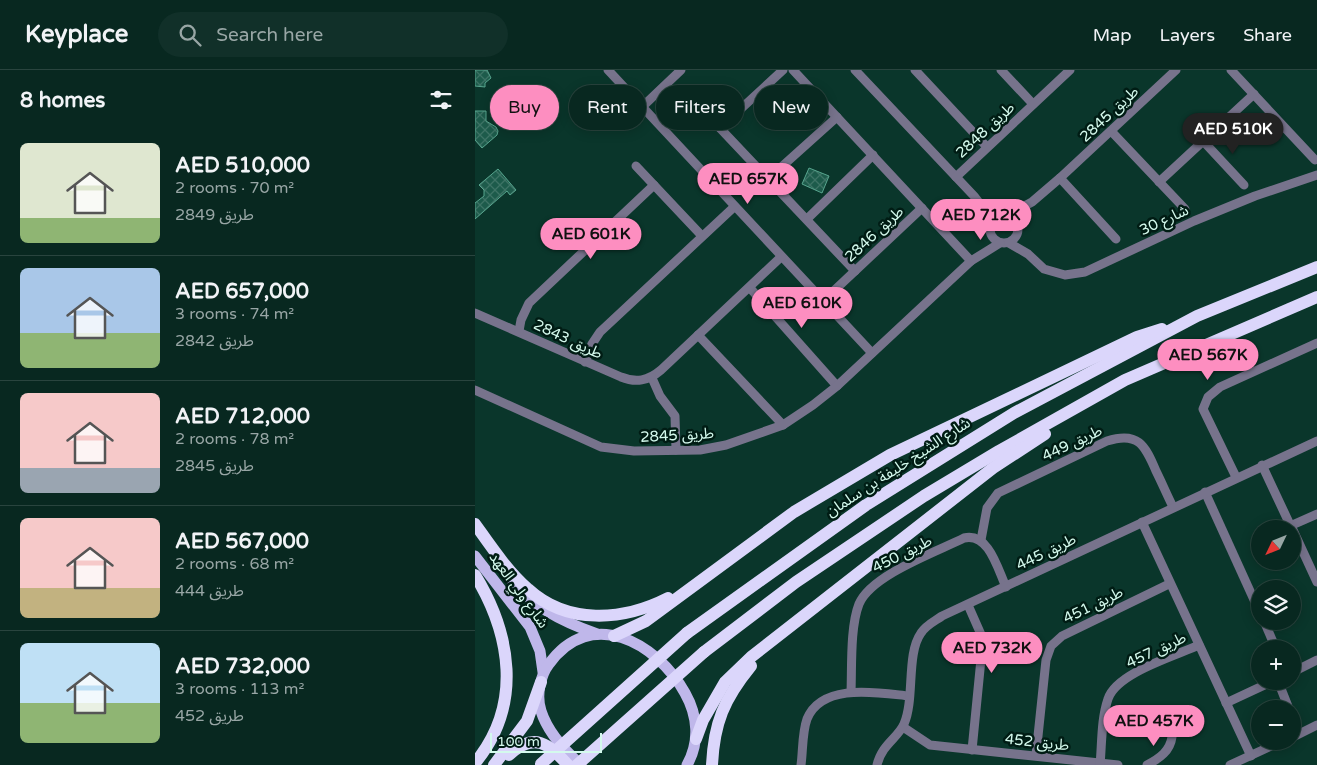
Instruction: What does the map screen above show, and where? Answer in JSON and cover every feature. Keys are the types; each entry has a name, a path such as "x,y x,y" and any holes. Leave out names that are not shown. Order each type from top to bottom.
{"highway":[{"name":"شارع الشيخ خليفة بن سلمان","path":"541,765 687,633 796,554 913,475 1014,413 1197,316 1317,267"},
{"path":"577,765 704,652 796,582 924,496 1125,380 1166,364 1317,297"},
{"path":"614,636 646,621 794,512 890,455 1137,338 1197,316"},
{"path":"696,739 703,720 725,682 751,657 993,468 1059,425 1127,388 1166,364"},
{"path":"475,524 528,590 547,602 576,614 602,616 635,612 694,584"},
{"path":"475,575 493,606 501,628 507,673 499,719 490,740 475,763"},
{"path":"712,765 717,725 723,706 734,687 754,662 805,614"},
{"path":"495,765 527,721 542,677"},
{"path":"499,765 518,747 535,742 552,748 568,765"}],"main road":[{"name":"شارع ولي العهد","path":"475,531 515,586 532,602 552,616 597,634"},
{"name":"شارع ولي العهد","path":"475,556 533,633 540,651 542,677 539,695 540,710 548,727 559,743 581,765"},
{"path":"542,677 555,656 567,644 577,638 597,634 614,636 630,639 643,646 655,654 670,669 689,700 695,717 696,739 691,762"}],"street":[{"path":"608,70 621,85"},
{"path":"646,103 681,70"},
{"path":"744,106 783,70"},
{"name":"طريق 2846","path":"793,70 922,208 973,258"},
{"path":"855,70 973,196 984,209 990,228 1004,243"},
{"path":"915,70 987,147"},
{"name":"طريق 2848","path":"1001,70 1033,104"},
{"name":"طريق 2848","path":"956,177 1070,70"},
{"name":"طريق 2845","path":"475,390 601,447 634,451 713,448 753,437 783,425 837,386 973,258 990,228 1005,215 1032,202 1176,70"},
{"path":"1231,70 1315,160"},
{"path":"1159,182 1254,94"},
{"path":"646,113 872,353"},
{"path":"768,179 837,117"},
{"path":"722,130 855,271"},
{"path":"1111,131 1185,209"},
{"path":"1204,142 1244,185"},
{"path":"807,219 873,156"},
{"path":"636,166 701,236"},
{"name":"شارع 30","path":"1004,243 1028,254 1044,268 1055,273 1065,275 1085,272 1194,221 1255,196 1317,175"},
{"path":"1060,178 1116,238"},
{"path":"519,331 521,320 529,303 654,186"},
{"name":"شارع 30","path":"973,196 1015,219 1028,254"},
{"name":"طريق 2845","path":"973,258 1004,243 1018,230 1032,202"},
{"path":"585,362 592,344 600,332 734,207"},
{"name":"طريق 2846","path":"823,301 922,208"},
{"path":"676,450 675,416 660,396 652,378 781,257"},
{"path":"749,288 837,386"},
{"name":"طريق 2843","path":"475,313 631,381 652,378"},
{"path":"698,335 783,425"},
{"path":"1236,477 1203,409 1208,397 1220,387 1317,343"},
{"name":"طريق 449","path":"981,540 987,508 998,493 1117,438 1133,438 1145,447 1173,507"},
{"name":"طريق 445","path":"877,765 889,741 903,727 908,715 916,643 926,627 942,616 967,604 1236,477 1317,441"},
{"path":"1262,465 1288,520"},
{"path":"1205,492 1251,593"},
{"path":"1301,523 1317,514"},
{"path":"1142,522 1169,584 1251,756"},
{"name":"طريق 450","path":"851,692 856,613 867,590 880,579 964,538 973,537 981,540"},
{"path":"981,540 987,547 1005,587"},
{"path":"1301,547 1317,582"},
{"name":"طريق 451","path":"1036,755 1046,660 1051,646 1073,629 1169,584"},
{"path":"967,604 983,639 972,750"},
{"name":"طريق 457","path":"1100,764 1105,715 1112,691 1130,676 1199,645"},
{"path":"1301,668 1317,660"},
{"path":"1226,704 1255,690"},
{"path":"801,765 806,723 811,712 819,704 851,692 909,696"},
{"path":"1301,733 1317,725"},
{"name":"طريق 452","path":"903,727 930,745 1036,755 1100,764"},
{"path":"1147,765 1159,759 1171,745 1172,736"},
{"path":"1230,765 1263,750"},
{"path":"1100,764 1118,765"}],"building":[{"path":"475,70 487,70 491,78 485,83 485,87 475,86"},
{"path":"475,111 486,111 486,121 490,123 490,130 498,130 497,135 482,148 475,140"},
{"path":"809,168 829,176 822,193 802,184"},
{"path":"498,169 516,190 510,195 507,191 475,219 475,203 484,196 484,190 479,185"}]}
